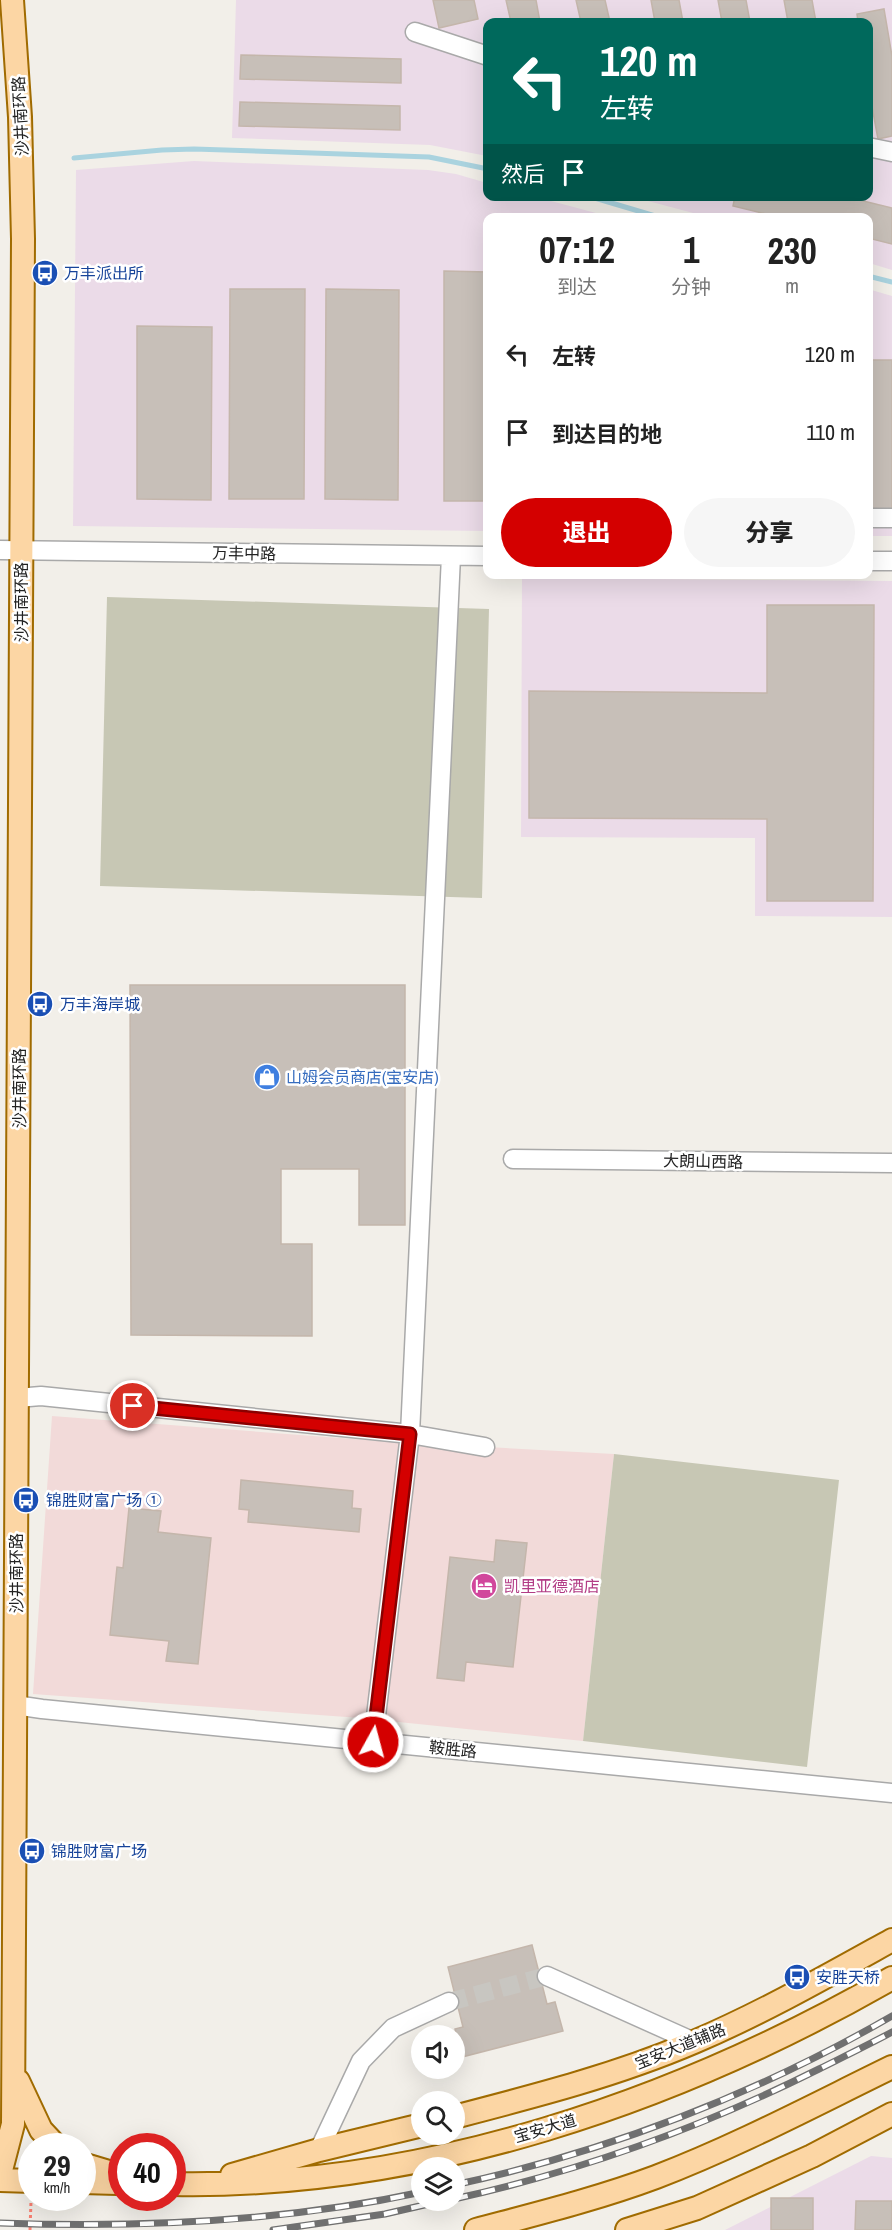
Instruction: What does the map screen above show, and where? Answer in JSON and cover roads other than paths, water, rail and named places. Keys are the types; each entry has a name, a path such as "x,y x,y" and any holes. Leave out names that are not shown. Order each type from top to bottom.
{"main road":[{"name":"沙井南环路","path":"0,2174 13,2124 17,1398 11,550 22,176 18,67 12,0"},
{"name":"宝安大道辅路","path":"465,2113 639,2064 694,2043 779,2002 892,1940"},
{"name":"宝安大道","path":"186,2184 283,2182 353,2174 432,2160 566,2123 679,2083 764,2046 892,1978"},
{"path":"779,2002 845,2005"},
{"path":"13,2062 20,2089 44,2133"},
{"path":"476,2230 567,2205 655,2177 737,2143 892,2067"},
{"path":"627,2230 697,2208 812,2156 892,2114"},
{"path":"200,2185 319,2150 411,2128"},
{"path":"0,2180 18,2186"}],"street":[{"path":"415,32 483,54"},
{"path":"873,148 892,152"},
{"path":"873,518 892,518"},
{"name":"万丰中路","path":"11,550 483,556"},
{"path":"373,1742 410,1434 451,556"},
{"path":"873,561 892,561"},
{"name":"大朗山西路","path":"513,1159 892,1163"},
{"path":"17,1398 41,1396 410,1434 485,1447"},
{"name":"鞍胜路","path":"15,1705 892,1793"},
{"path":"547,1976 694,2043"},
{"path":"319,2150 361,2061 393,2028 450,2002"}],"waterway":[{"path":"74,158 194,149 429,157 483,168"},
{"path":"605,201 645,213"},
{"path":"873,277 892,282"}],"tunnel":[{"path":"449,2002 547,1976"}],"railway":[{"path":"465,2182 568,2156 680,2117 788,2071 892,2016"},
{"path":"465,2196 595,2161 686,2128 775,2090 892,2032"},
{"path":"0,2223 106,2224 212,2221 318,2210 411,2194"},
{"path":"273,2230 385,2214 411,2208"}],"place":[{"name":"万丰派出所","path":"45,273"},
{"name":"万丰海岸城","path":"40,1004"},
{"name":"山姆会员商店(宝安店)","path":"267,1077"},
{"name":"锦胜财富广场 ①","path":"26,1500"},
{"name":"凯里亚德酒店","path":"484,1586"},
{"name":"锦胜财富广场","path":"32,1851"},
{"name":"安胜天桥","path":"797,1977"}]}
